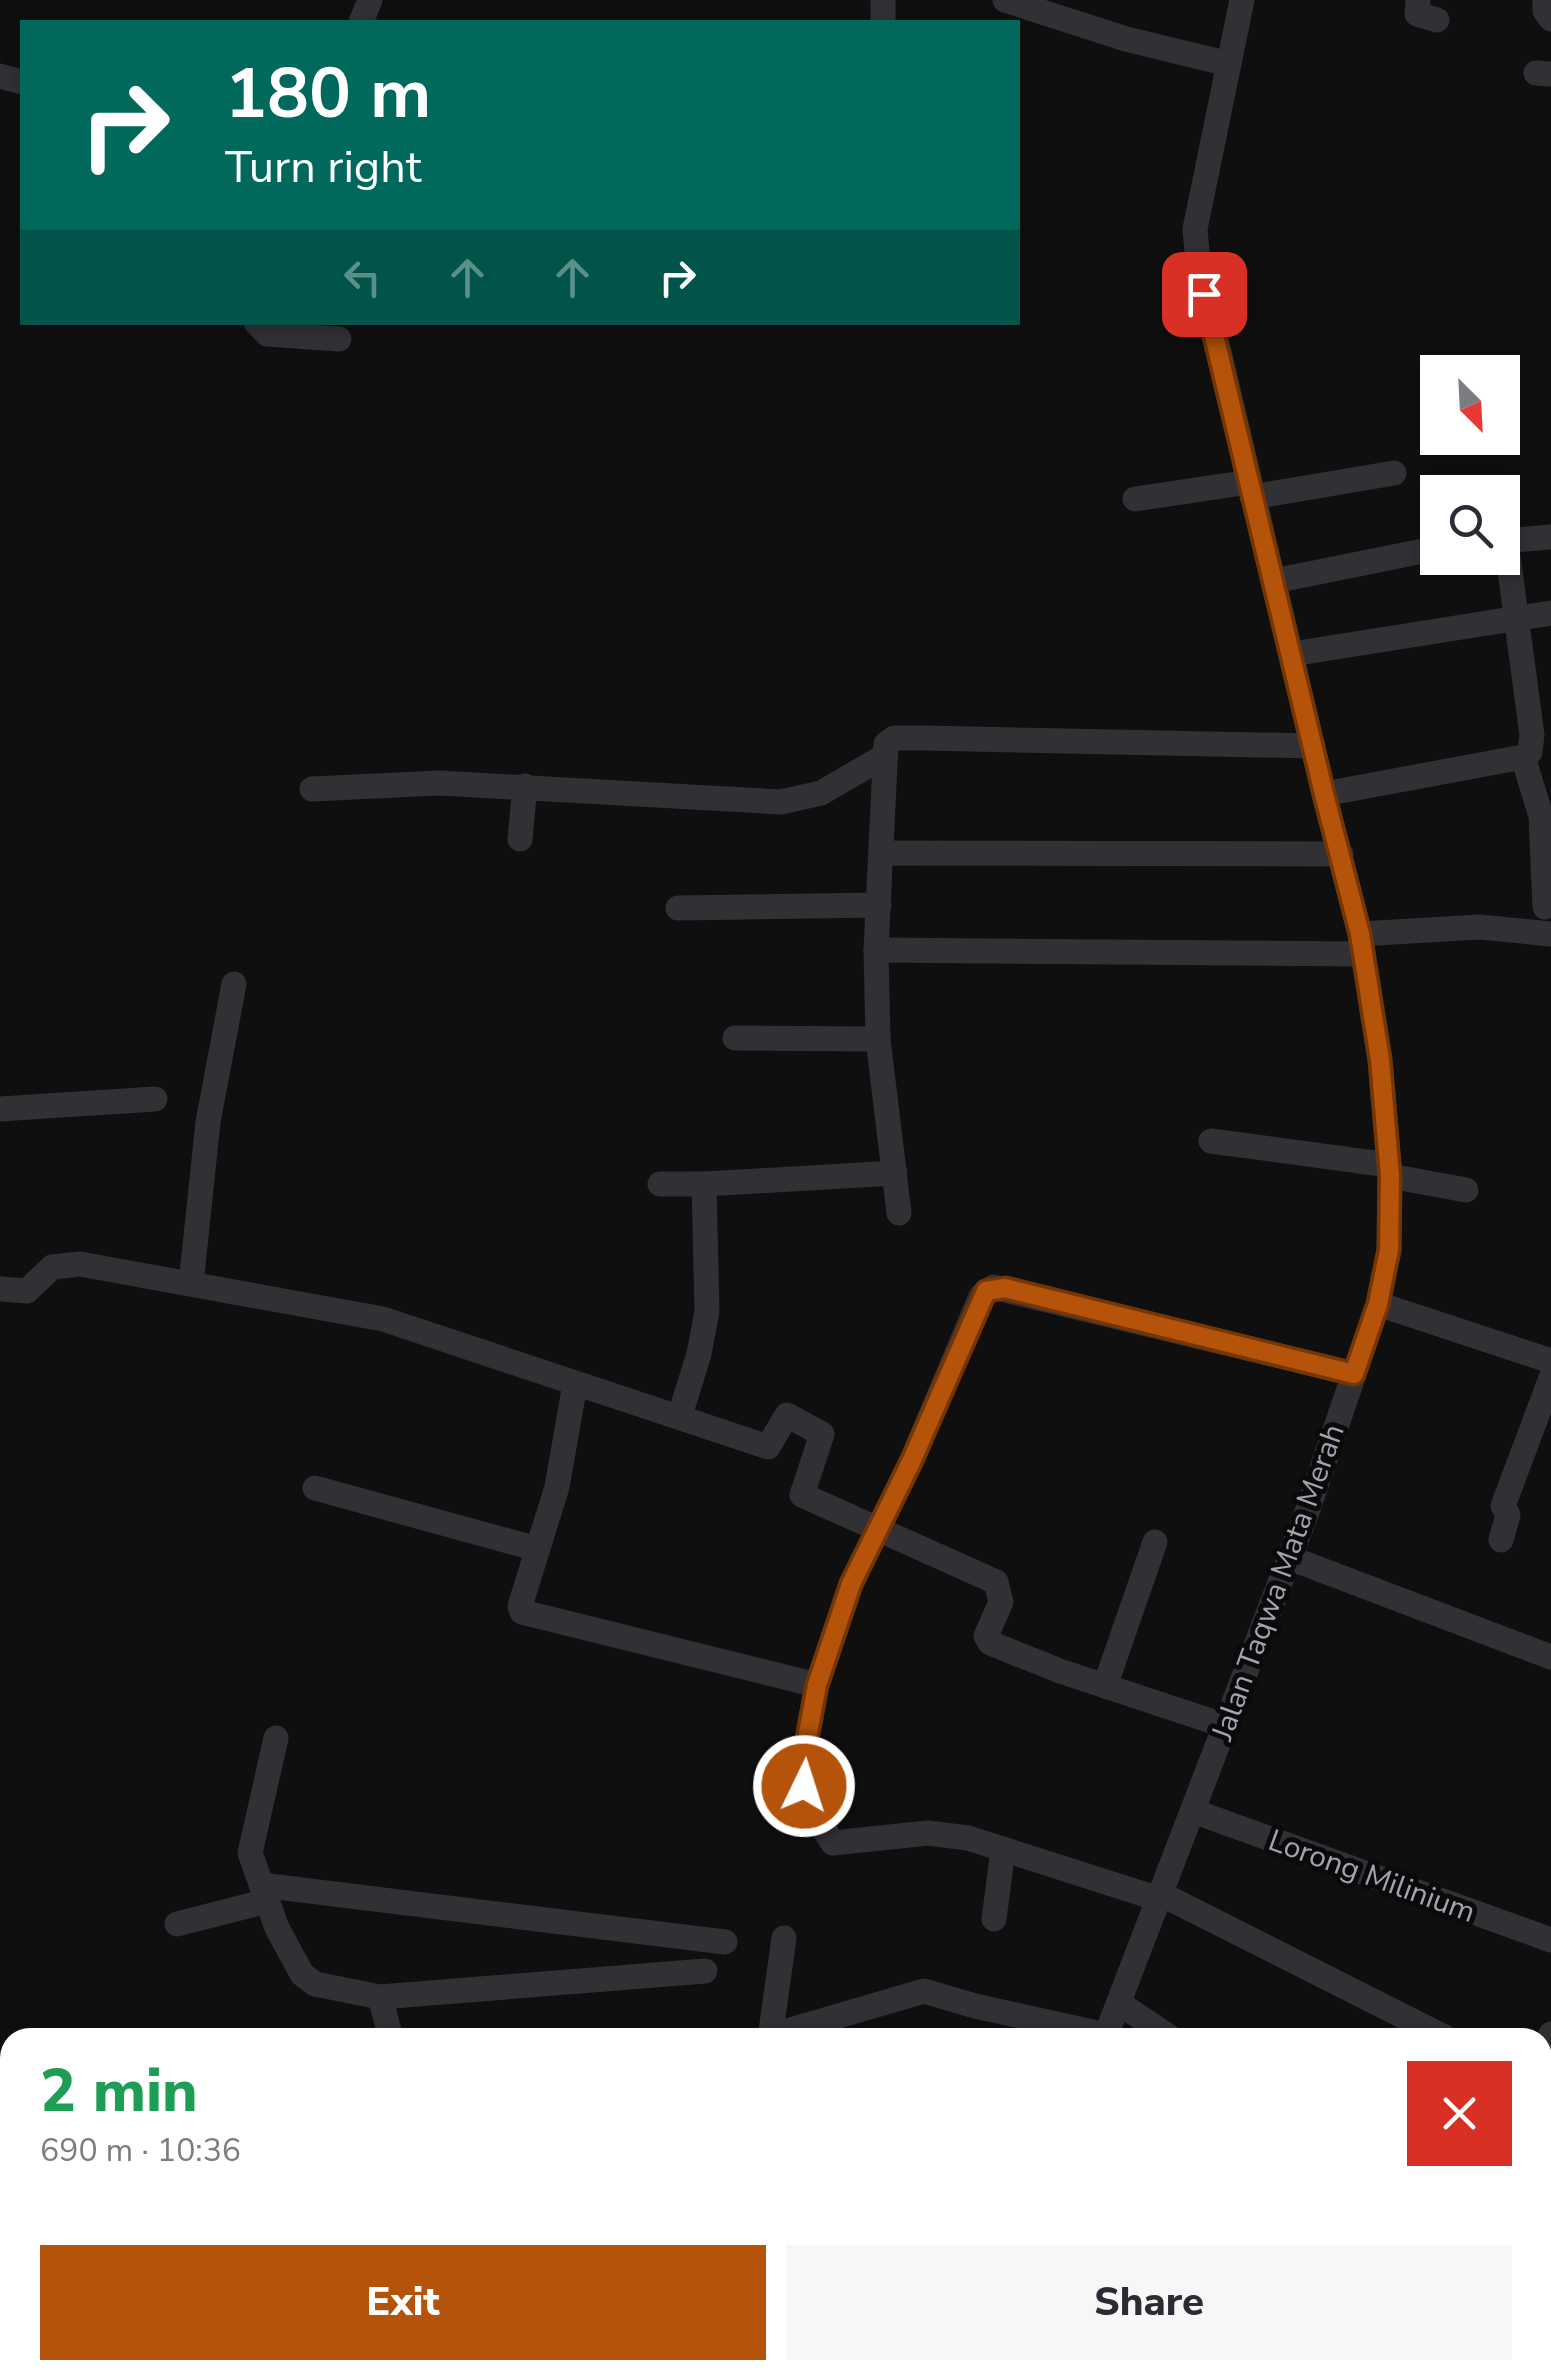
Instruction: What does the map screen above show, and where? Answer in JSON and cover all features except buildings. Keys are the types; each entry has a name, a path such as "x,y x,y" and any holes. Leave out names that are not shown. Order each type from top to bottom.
{"street":[{"path":"1005,0 1126,39 1229,64"},
{"name":"Jalan Taqwa Mata Merah","path":"1108,2028 1290,1558 1378,1304 1389,1250 1389,1171 1380,1060 1362,944 1198,264 1196,228 1242,0"},
{"path":"1418,0 1416,12 1437,20"},
{"path":"1545,0 1545,12 1551,19"},
{"path":"259,325 267,334 339,339"},
{"path":"1135,499 1394,472"},
{"path":"1520,540 1551,538"},
{"path":"1274,580 1420,552"},
{"path":"1324,794 1523,758 1530,752 1532,735 1509,575"},
{"path":"1292,654 1551,613"},
{"path":"899,1213 878,1039 876,950 886,744 894,738 1312,746"},
{"path":"312,789 439,784 526,786 781,802 821,793 884,757"},
{"path":"1523,758 1541,816 1545,907"},
{"path":"520,840 526,786"},
{"path":"882,853 1341,854"},
{"path":"678,908 879,905"},
{"path":"876,950 1362,944 1480,927 1551,934"},
{"path":"203,1286 208,1122 234,984"},
{"path":"735,1038 878,1039"},
{"path":"0,1109 155,1099"},
{"path":"1211,1141 1389,1171 1466,1190"},
{"path":"660,1184 895,1173"},
{"path":"680,1415 699,1354 707,1311 704,1184"},
{"path":"0,1289 22,1292 52,1267 80,1264 383,1319 768,1446 787,1415 822,1434 802,1495 996,1582 1002,1602 986,1636 990,1643 1226,1726"},
{"path":"1354,1374 993,1288 981,1296 912,1460 851,1584 817,1685 801,1771 823,1828 834,1843 928,1833 968,1838 1160,1896 1426,2028"},
{"path":"1378,1304 1551,1361"},
{"path":"1501,1540 1508,1516 1503,1506 1551,1378"},
{"path":"575,1384 557,1487 520,1606 524,1612 817,1685"},
{"path":"316,1488 537,1550"},
{"path":"1104,1686 1154,1542"},
{"path":"1290,1558 1551,1657"},
{"path":"276,1738 250,1854 276,1928 302,1974 315,1984 380,1997 705,1971"},
{"name":"Lorong Milinium","path":"1193,1811 1551,1940"},
{"path":"994,1919 1003,1850"},
{"path":"177,1924 264,1893 725,1942"},
{"path":"771,2028 784,1938"},
{"path":"800,2028 924,1991 1070,2028"},
{"path":"380,1997 388,2028"},
{"path":"1119,2003 1156,2028"}],"route":[{"path":"804,1786 801,1771 817,1685 851,1584 912,1460 986,1291 1005,1288 1354,1374 1378,1304 1389,1250 1390,1176 1380,1060 1360,934 1204,294"}]}
